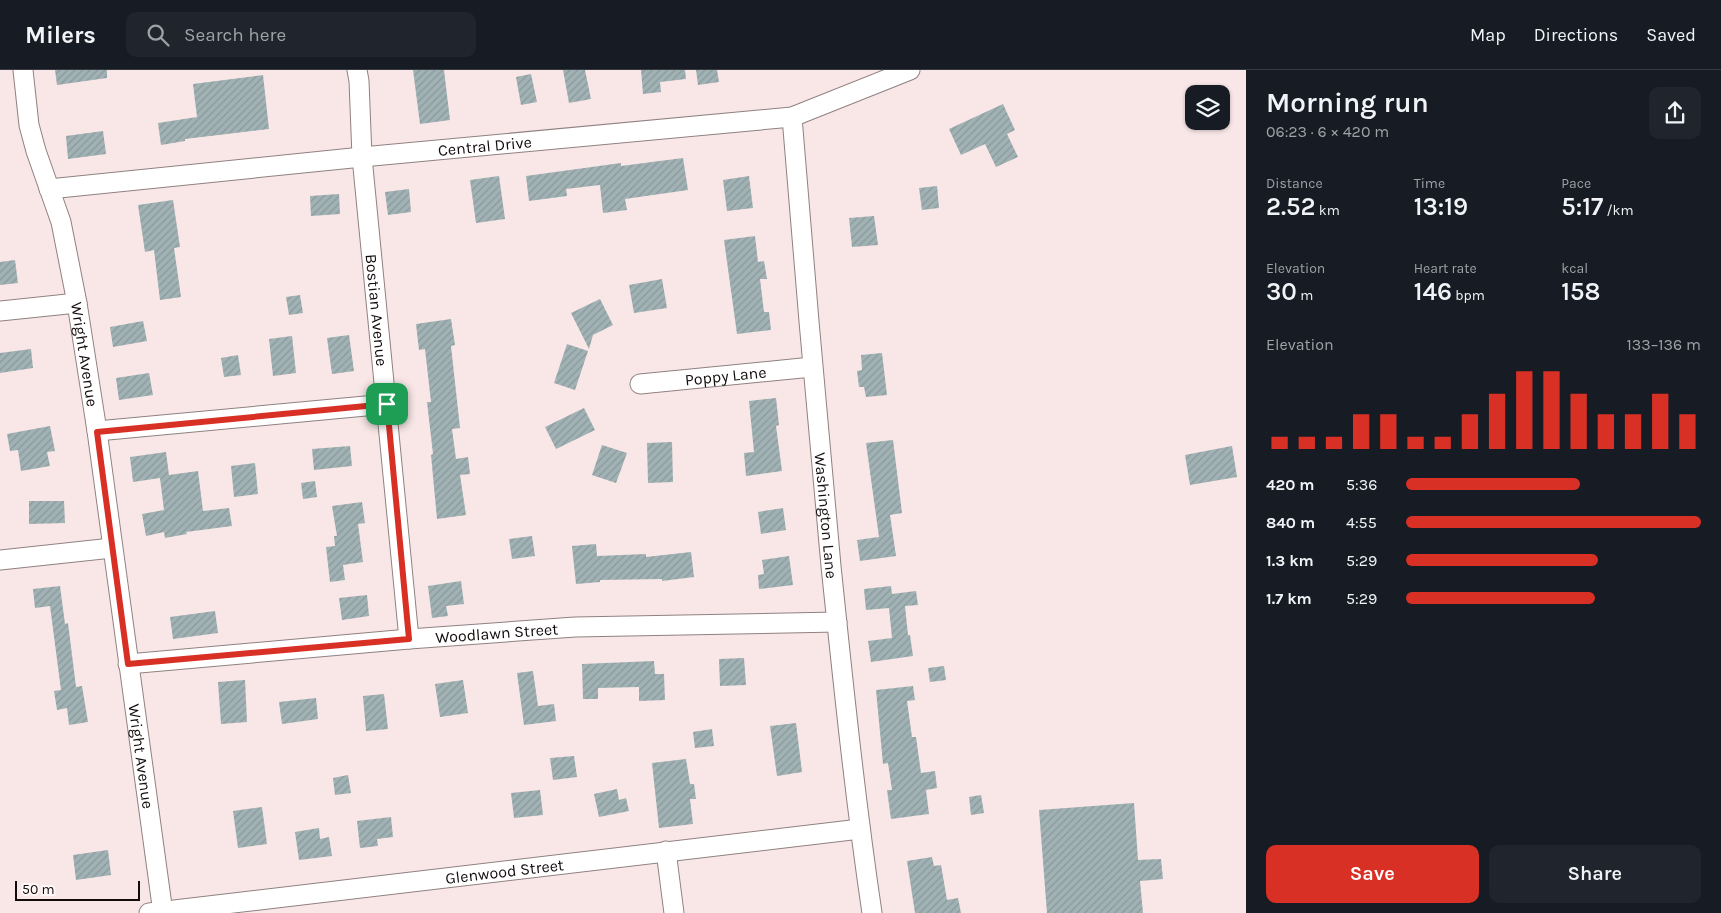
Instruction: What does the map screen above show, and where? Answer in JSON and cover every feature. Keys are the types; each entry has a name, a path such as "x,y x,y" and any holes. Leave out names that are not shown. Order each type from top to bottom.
{"street":[{"name":"Wright Avenue","path":"23,70 29,125 61,222 77,303 97,432 128,664 158,912"},
{"name":"Bostian Avenue","path":"357,70 362,157 409,639"},
{"name":"Central Drive","path":"49,189 362,157 792,117 910,70"},
{"name":"Washington Lane","path":"792,117 812,367 837,622 860,830 872,913"},
{"path":"0,311 77,303"},
{"name":"Poppy Lane","path":"640,384 812,367"},
{"path":"97,432 387,404"},
{"path":"0,560 112,548"},
{"name":"Woodlawn Street","path":"128,664 409,639 575,627 837,622"},
{"name":"Glenwood Street","path":"158,912 666,851 860,830"},
{"path":"666,851 674,913"}],"building":[{"path":"55,70 107,70 107,78 57,85"},
{"path":"413,70 444,70 450,120 420,124"},
{"path":"563,70 585,70 591,99 569,103"},
{"path":"641,70 685,70 686,79 660,82 661,92 643,94"},
{"path":"696,70 717,70 719,82 698,85"},
{"path":"531,74 537,102 521,105 516,77"},
{"path":"263,75 269,129 185,139 185,141 161,145 158,123 197,117 193,84"},
{"path":"1003,104 1015,130 1007,134 1018,157 996,167 985,144 961,155 949,129"},
{"path":"103,131 106,154 68,159 66,136"},
{"path":"683,158 688,190 625,199 627,210 603,213 600,185 566,189 567,196 529,201 526,176 621,163 621,166"},
{"path":"499,176 505,219 476,223 470,180"},
{"path":"749,176 753,208 727,211 723,180"},
{"path":"937,186 939,208 922,210 919,188"},
{"path":"409,189 411,212 388,215 385,192"},
{"path":"339,194 340,214 311,216 310,196"},
{"path":"173,200 180,247 174,248 181,297 160,300 154,250 145,252 138,205"},
{"path":"874,216 878,245 852,247 849,218"},
{"path":"755,236 758,262 764,261 767,279 760,279 764,312 769,312 771,330 737,334 724,240"},
{"path":"15,260 18,283 0,285 0,262"},
{"path":"662,279 667,308 634,313 629,285"},
{"path":"300,295 303,313 289,315 286,297"},
{"path":"600,299 613,325 593,335 589,349 571,313"},
{"path":"451,319 455,345 451,346 460,428 452,429 456,459 468,457 470,474 460,475 466,515 437,519 431,455 433,454 427,402 431,402 425,349 419,350 416,324"},
{"path":"143,321 147,341 113,347 110,327"},
{"path":"349,335 354,371 332,374 327,338"},
{"path":"292,336 296,373 273,376 269,339"},
{"path":"567,344 588,351 575,390 554,383"},
{"path":"31,349 33,368 0,373 0,353"},
{"path":"882,353 887,395 866,397 864,387 859,387 857,371 862,370 861,355"},
{"path":"238,355 241,375 224,377 221,358"},
{"path":"149,373 153,395 119,400 116,378"},
{"path":"776,398 779,425 776,426 782,471 746,476 744,453 754,452 749,401"},
{"path":"584,408 595,430 556,449 545,427"},
{"path":"50,426 55,451 47,452 50,466 21,471 18,450 10,451 7,434"},
{"path":"893,440 902,513 890,515 896,556 860,561 857,540 879,537 866,443"},
{"path":"672,442 673,482 648,483 647,443"},
{"path":"602,445 627,453 616,483 592,475"},
{"path":"350,446 352,466 314,470 312,449"},
{"path":"1232,446 1237,477 1190,485 1185,455"},
{"path":"166,452 169,475 198,471 203,511 229,508 232,526 186,532 187,534 165,538 164,532 146,536 142,514 164,510 160,478 133,482 130,457"},
{"path":"255,463 258,494 234,497 231,466"},
{"path":"315,481 317,497 303,499 301,483"},
{"path":"29,501 64,501 65,523 29,524"},
{"path":"362,502 365,523 358,524 363,562 343,565 345,580 330,582 326,547 335,546 334,536 337,536 332,506"},
{"path":"783,508 786,530 761,534 758,512"},
{"path":"532,536 535,556 512,559 509,539"},
{"path":"596,544 597,556 646,554 646,557 691,552 694,577 662,581 662,579 600,580 600,582 576,584 572,546"},
{"path":"789,556 793,585 759,589 758,575 764,574 762,560"},
{"path":"461,581 464,604 446,606 448,616 432,618 428,586"},
{"path":"60,586 65,624 68,623 76,687 82,686 88,722 69,725 67,708 57,710 54,691 61,690 50,606 35,608 33,589"},
{"path":"891,586 892,594 916,591 918,605 905,606 908,635 910,635 913,656 871,662 868,641 892,638 889,608 866,610 864,589"},
{"path":"367,595 369,616 342,620 339,598"},
{"path":"215,611 218,633 173,639 170,617"},
{"path":"744,658 746,685 720,686 719,659"},
{"path":"654,661 655,674 664,674 665,700 639,701 639,687 598,688 598,699 583,699 582,664"},
{"path":"944,666 946,680 930,682 928,668"},
{"path":"533,671 538,706 554,704 556,721 524,725 517,673"},
{"path":"245,680 247,722 221,724 218,682"},
{"path":"463,680 468,713 440,717 435,684"},
{"path":"913,686 915,700 907,701 912,737 916,737 921,773 935,771 937,788 926,790 929,814 891,819 887,790 892,790 888,763 883,764 876,690"},
{"path":"384,694 388,729 366,731 363,696"},
{"path":"316,698 318,719 282,724 279,702"},
{"path":"796,723 802,772 777,776 770,726"},
{"path":"712,729 714,746 695,748 693,732"},
{"path":"574,756 577,777 553,780 550,758"},
{"path":"686,759 690,784 694,784 696,799 690,799 693,824 659,828 652,763"},
{"path":"348,775 351,793 335,795 333,778"},
{"path":"617,789 619,800 626,798 629,811 599,817 594,794"},
{"path":"540,790 543,815 514,818 511,793"},
{"path":"981,795 984,813 971,815 969,797"},
{"path":"1134,803 1138,860 1161,859 1163,879 1140,881 1143,913 1047,913 1039,810"},
{"path":"262,807 267,844 238,848 233,811"},
{"path":"391,817 393,837 377,839 378,846 360,848 357,821"},
{"path":"319,828 320,839 329,837 332,856 299,860 295,832"},
{"path":"108,850 111,875 76,880 73,855"},
{"path":"932,857 934,866 941,865 947,900 958,898 961,913 915,913 907,861"}],"route":[{"path":"387,404 409,639 128,664 97,432 387,404"}]}
